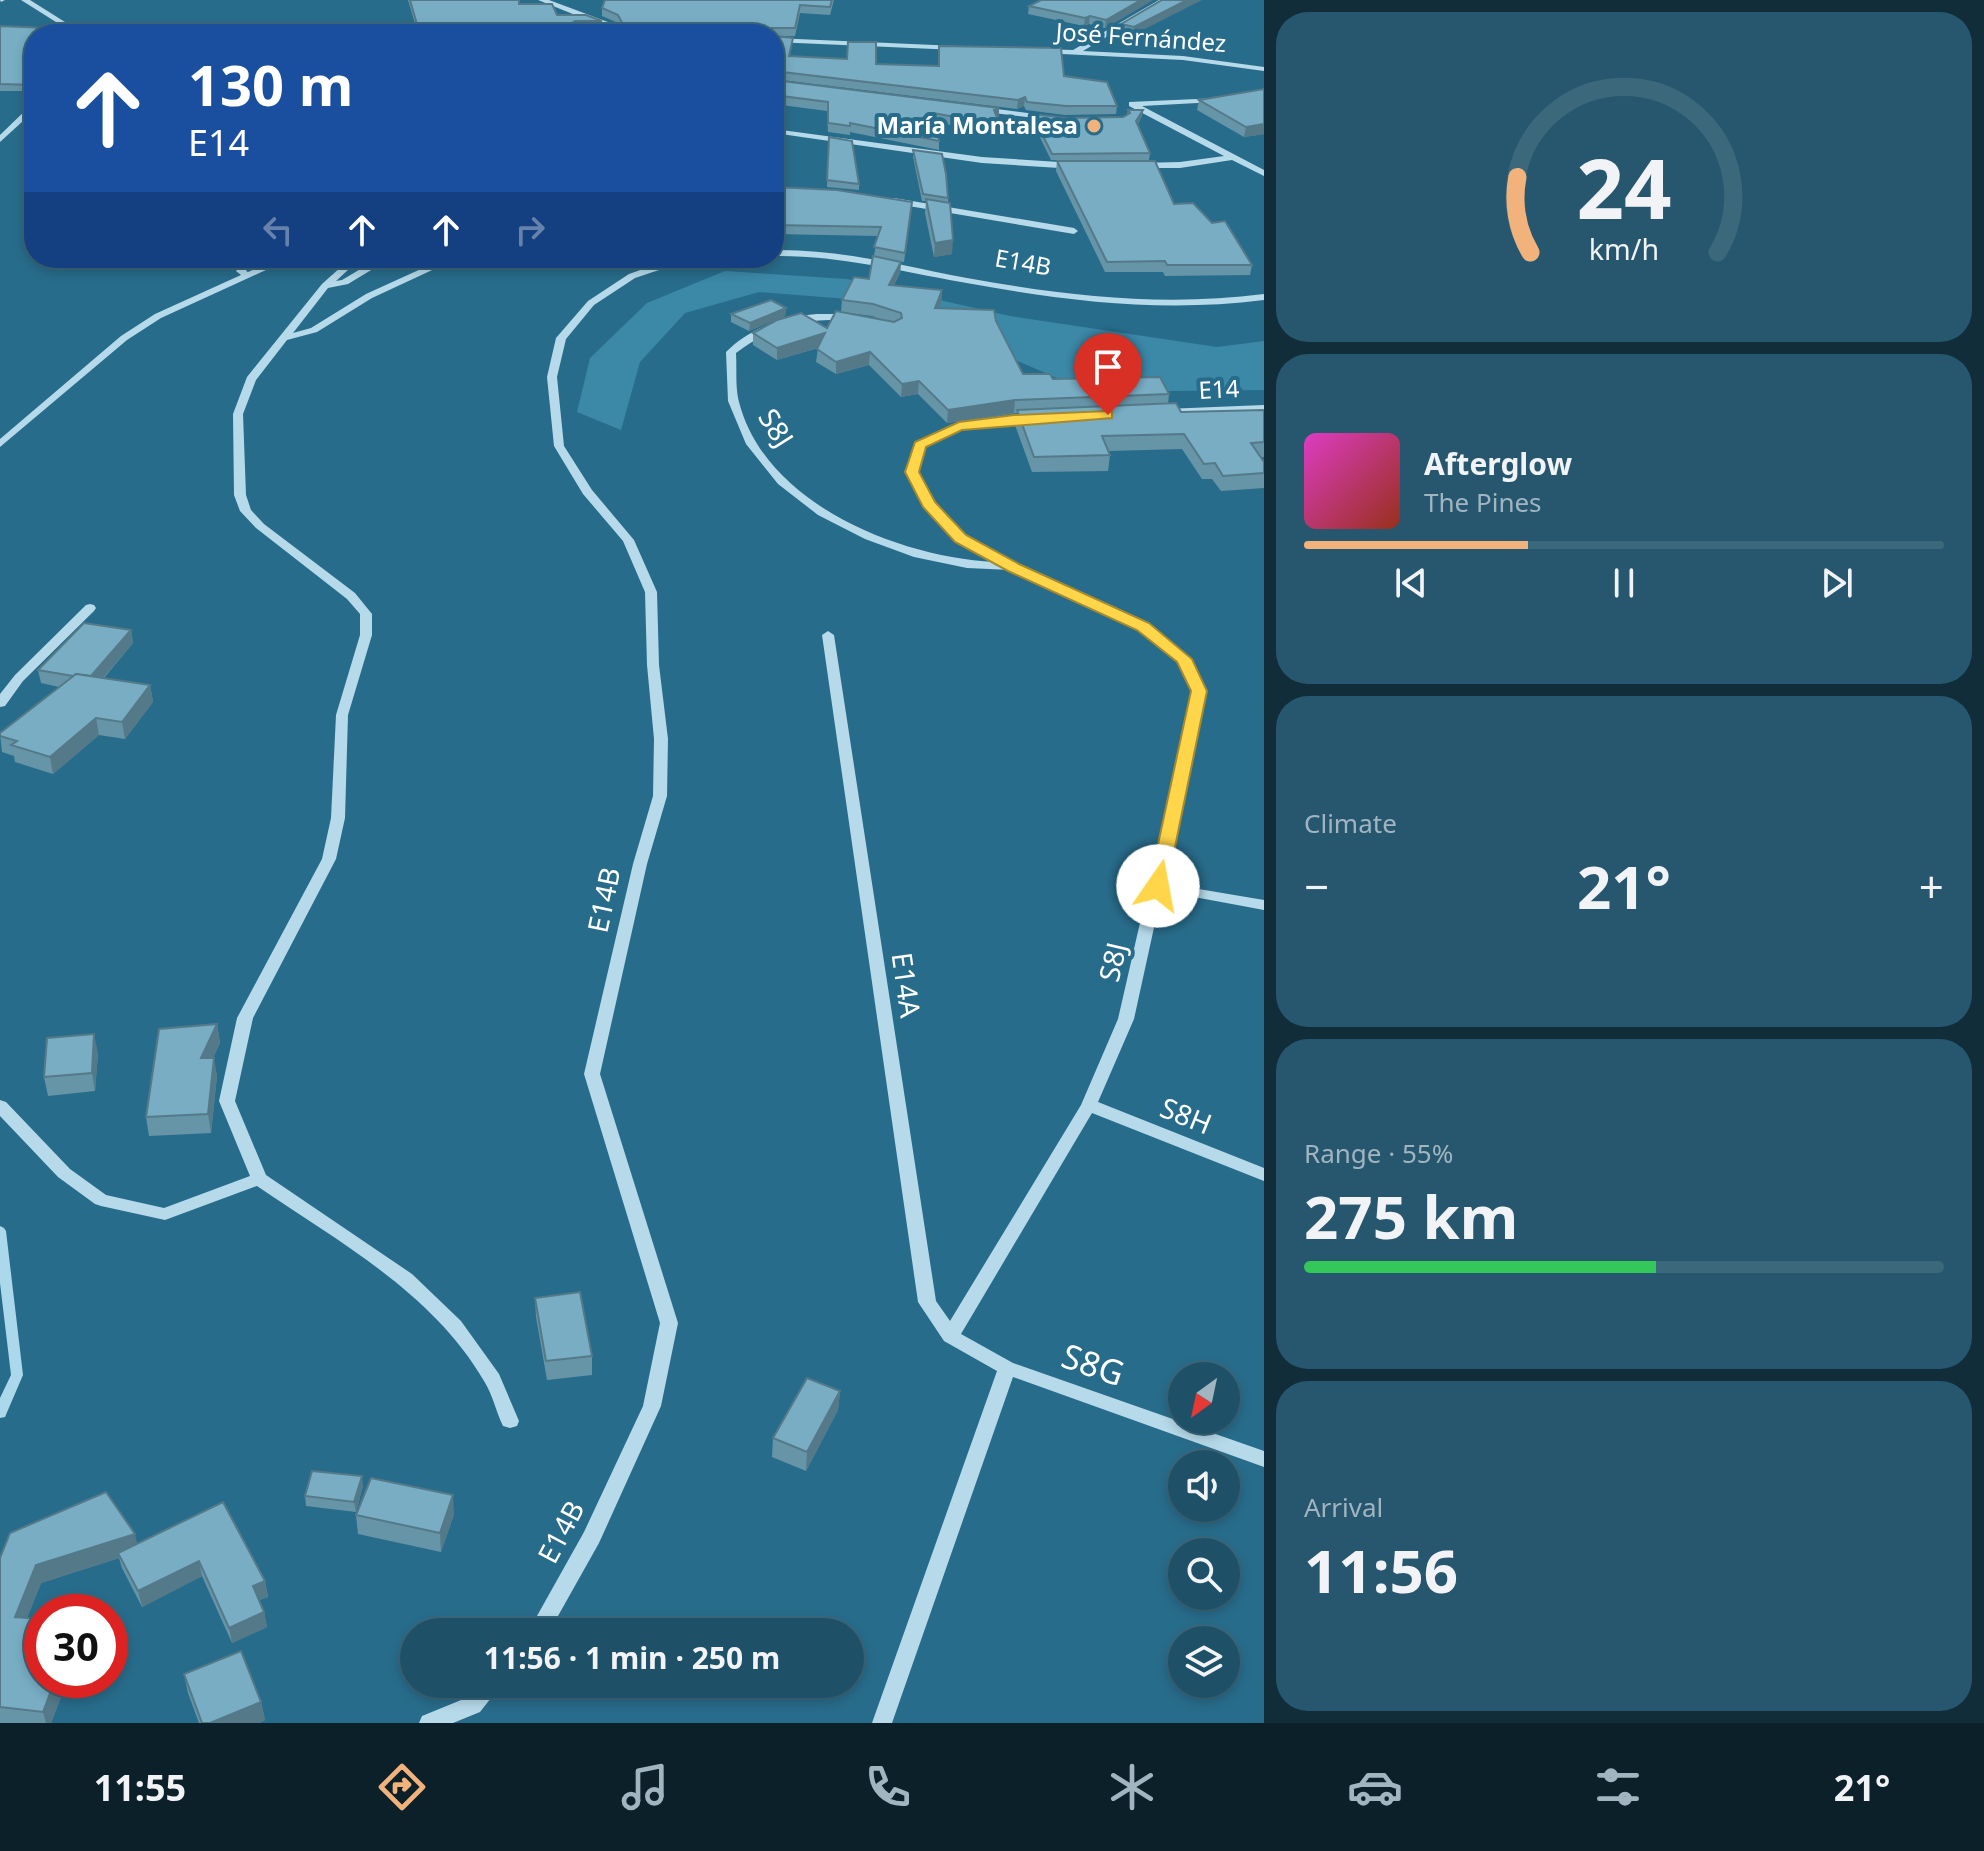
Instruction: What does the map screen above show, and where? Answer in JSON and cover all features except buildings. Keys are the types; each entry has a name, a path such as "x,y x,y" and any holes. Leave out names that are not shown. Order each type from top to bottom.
{"street":[{"path":"25,0 64,24"},
{"path":"542,0 605,24"},
{"path":"1075,52 1161,0"},
{"path":"784,40 962,48"},
{"name":"José Fernández","path":"1033,51 1183,58 1264,69"},
{"path":"1230,99 1132,104 1264,173"},
{"path":"972,107 1065,120"},
{"path":"0,140 24,116"},
{"path":"0,123 9,129"},
{"path":"784,132 982,160 1087,166"},
{"path":"1127,166 1180,165 1232,157"},
{"path":"879,199 1074,231"},
{"name":"E14B","path":"784,253 835,256 1044,294 1111,302 1181,306 1264,297"},
{"path":"244,268 241,271 247,276"},
{"path":"0,444 124,338 158,316 265,268"},
{"path":"345,268 325,286 251,379 238,414 240,495 246,511 260,526 351,596 366,614 366,635 342,715 338,818 329,859 245,1018 227,1101 259,1179 406,1279 455,1326 493,1379 510,1421"},
{"path":"325,286 345,282 369,268"},
{"path":"284,338 314,330 369,296 431,268"},
{"name":"E14B","path":"546,1618 592,1537 652,1406 669,1323 592,1074 640,864 660,796 661,739 653,665 651,592 628,540 587,492 559,446 552,377 561,338 591,303 632,276 655,268"},
{"name":"S8J","path":"867,320 800,316 757,330 731,352 727,381 738,423 768,468 813,509 883,543 949,563 982,568 1013,567 1143,626 1184,659 1199,691 1126,1019 1089,1105 950,1336"},
{"name":"E14","path":"1154,413 1264,408"},
{"path":"1013,567 960,539 928,504 912,472 920,445 959,426 1045,418"},
{"path":"0,703 19,678 90,608"},
{"name":"E14A","path":"828,635 927,1302 950,1336"},
{"path":"1158,886 1264,905"},
{"name":"S8H","path":"1089,1105 1264,1175"},
{"path":"0,1106 64,1173 101,1200 165,1214 259,1179"},
{"name":"S8G","path":"950,1336 1007,1368 1264,1459"},
{"path":"882,1723 1007,1368"},
{"path":"429,1723 473,1705 479,1698"}],"shaded area":[{"path":"725,271 847,279 1010,316 1217,347 1264,341 1264,390 1089,392 1011,358 848,299 759,292 685,313 640,362 621,430 577,412 590,358 647,303"}],"waterway":[{"path":"0,1231 17,1375 0,1413"}],"place":[{"name":"María Montalesa","path":"1094,126"}],"route":[{"path":"1108,415 1014,419 959,426 920,445 912,472 928,504 960,539 1013,567 1143,626 1184,659 1199,691 1158,886"}]}
